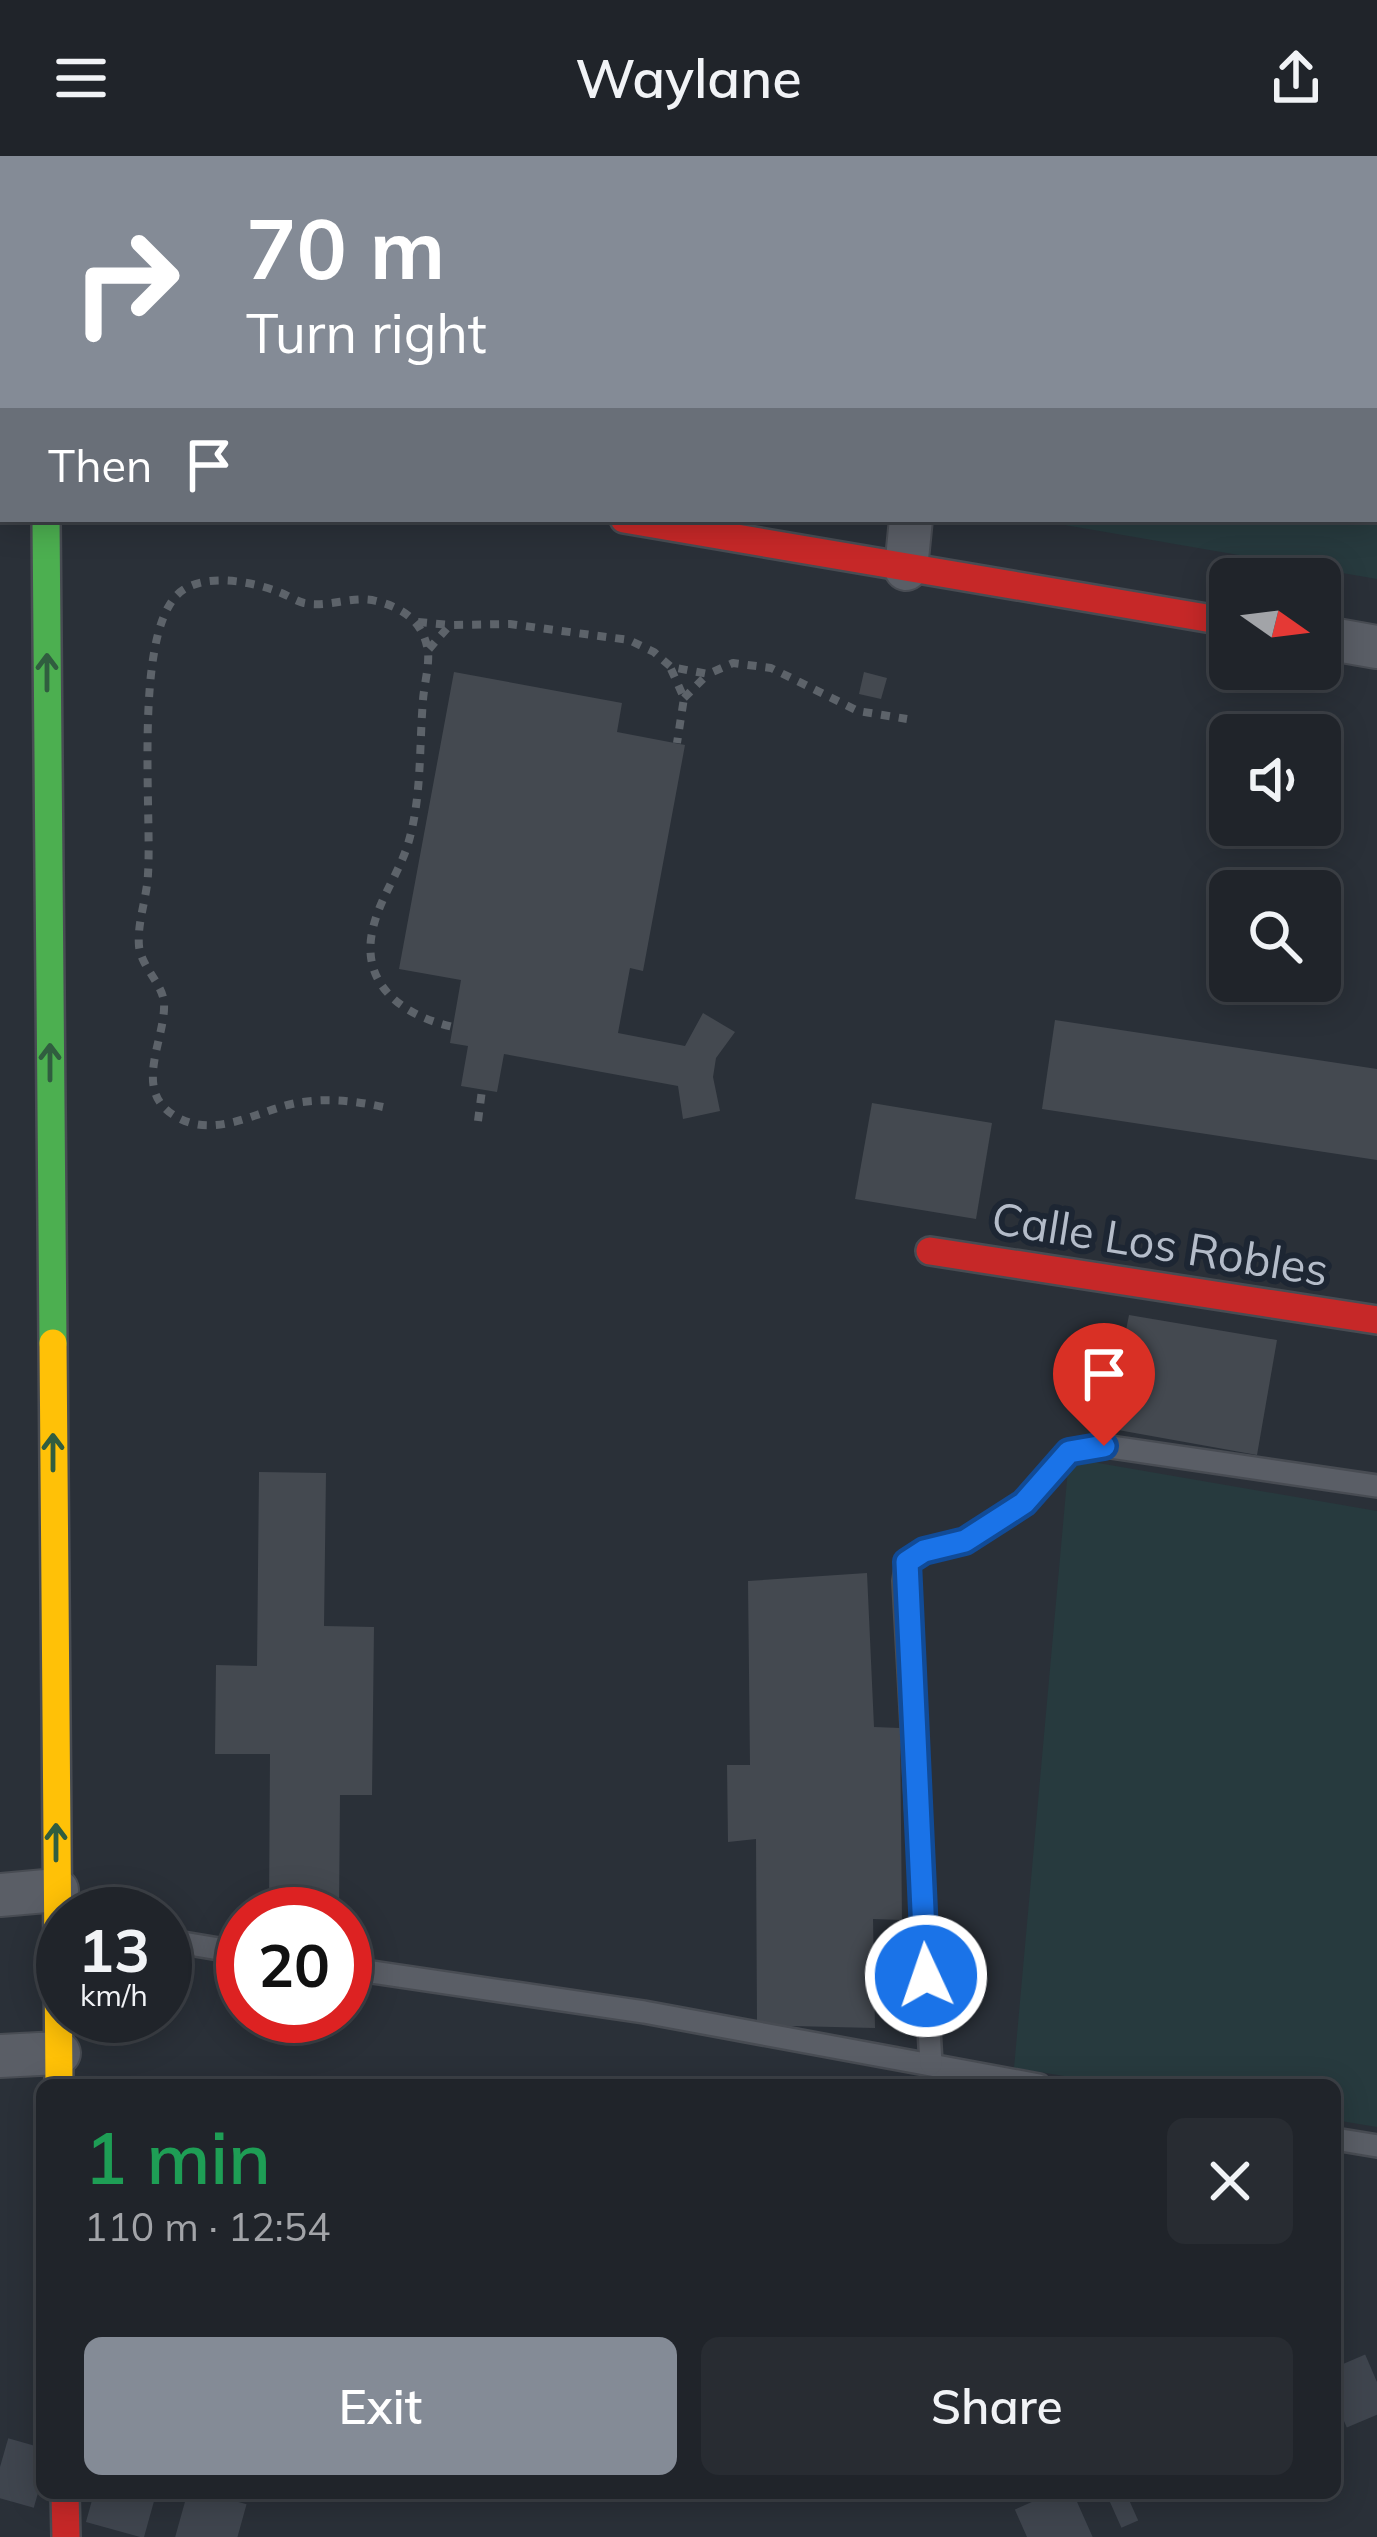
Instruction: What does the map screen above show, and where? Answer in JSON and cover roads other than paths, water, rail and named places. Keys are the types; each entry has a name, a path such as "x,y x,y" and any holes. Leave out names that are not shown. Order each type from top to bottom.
{"main road":[{"path":"46,522 59,1887"},
{"path":"641,522 1209,619"},
{"name":"Calle Los Robles","path":"930,1251 1377,1320"},
{"path":"65,2499 66,2537"}],"street":[{"path":"905,569 911,522"},
{"path":"1341,641 1377,647"},
{"path":"0,1895 36,1904"},
{"path":"0,2056 59,2069"}],"lane":[{"path":"931,2064 907,1562 924,1551 965,1541 1024,1503 1069,1452 1104,1446 1377,1486"},
{"path":"372,1972 644,2012 1008,2079"},
{"path":"1341,2140 1377,2146"}],"tunnel":[{"path":"1341,2397 1377,2382"},
{"path":"0,2467 36,2477"},
{"path":"116,2499 252,2537"},
{"path":"1027,2537 1112,2499"}]}
